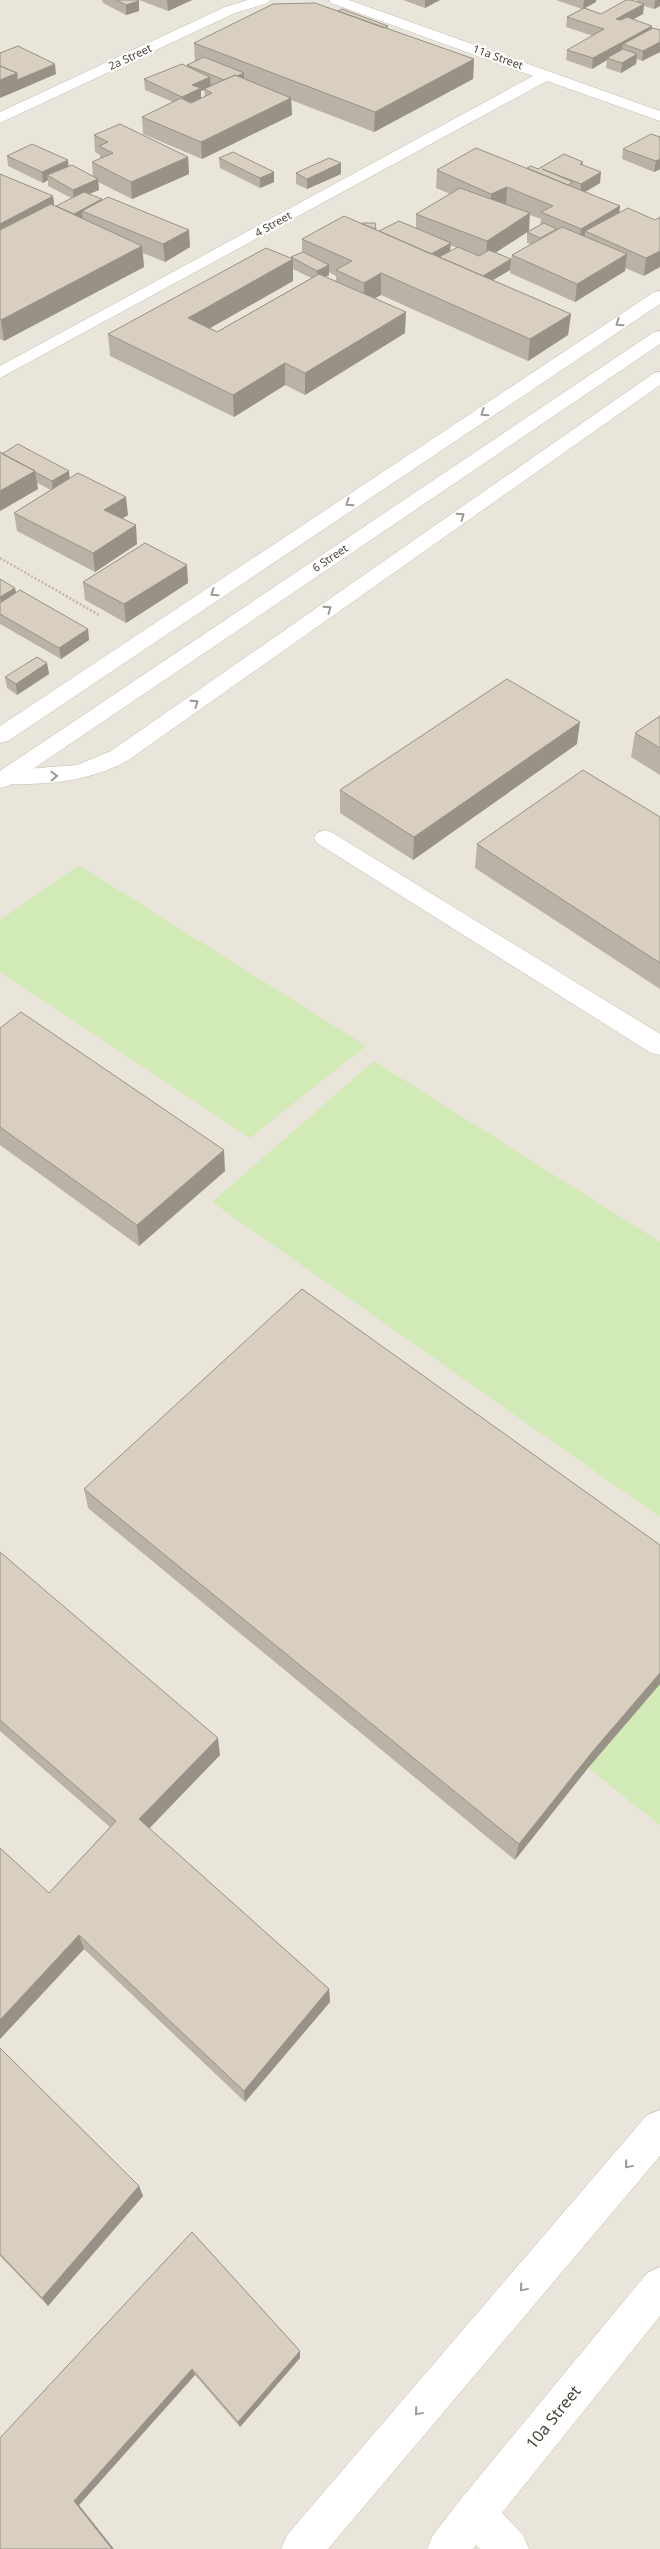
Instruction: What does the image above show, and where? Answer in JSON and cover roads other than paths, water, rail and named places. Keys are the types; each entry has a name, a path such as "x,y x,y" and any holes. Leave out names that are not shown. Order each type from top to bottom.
{"street":[{"name":"2a Street","path":"0,118 230,10 262,0"},
{"name":"11a Street","path":"336,0 660,116"},
{"name":"4 Street","path":"0,373 546,75"},
{"path":"0,736 660,296"},
{"name":"6 Street","path":"2,779 660,336"},
{"path":"2,779 84,773 103,766 660,377"},
{"path":"325,838 660,1046"},
{"path":"301,2549 660,2128"},
{"name":"10a Street","path":"447,2549 660,2286"},
{"path":"474,2514 509,2549"}]}
